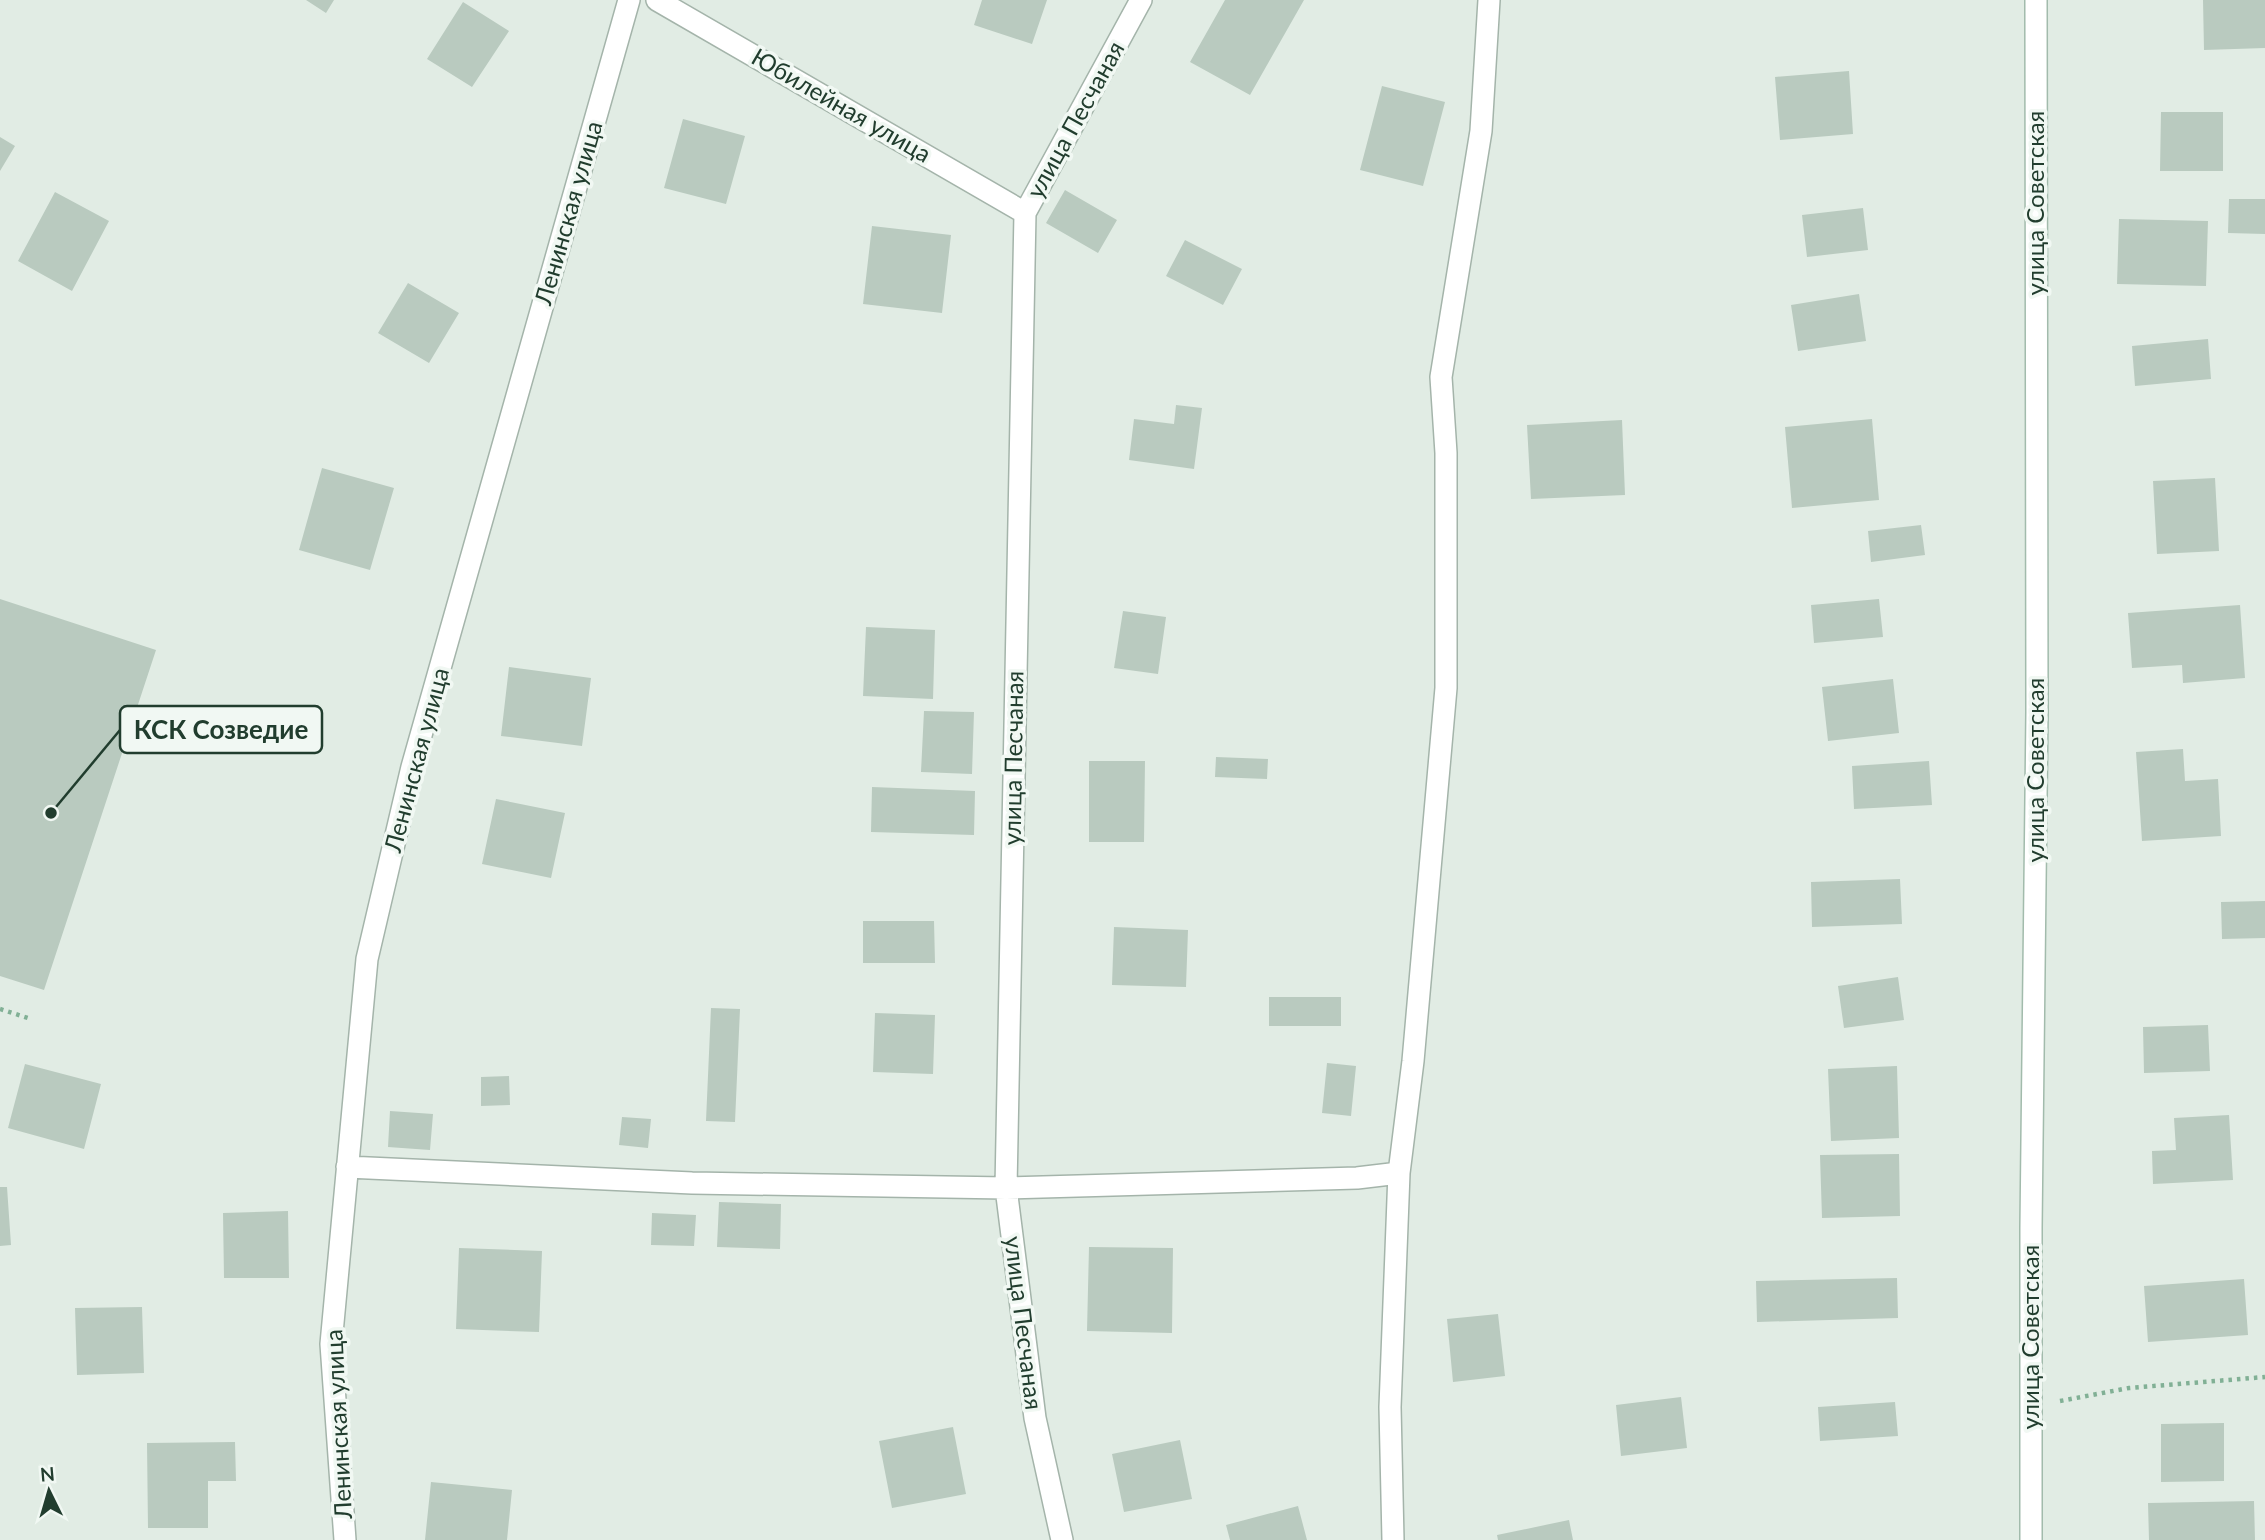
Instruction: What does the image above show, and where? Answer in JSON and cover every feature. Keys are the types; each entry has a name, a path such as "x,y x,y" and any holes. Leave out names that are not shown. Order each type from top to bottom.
{"street":[{"name":"Ленинская улица","path":"345,1540 331,1344 367,959 409,780 629,0"},
{"name":"Юбилейная улица","path":"657,0 1025,213"},
{"name":"улица Песчаная","path":"1062,1540 1035,1418 1006,1188 1025,213 1141,0"},
{"path":"1393,1540 1390,1407 1399,1173 1413,1061 1446,688 1446,453 1441,377 1481,131 1489,0"},
{"name":"улица Советская","path":"2031,1540 2037,712 2036,0"},
{"path":"346,1167 692,1183 1006,1188 1357,1178 1399,1173"}],"path":[{"path":"0,1009 28,1018"},
{"path":"2031,1406 2129,1388 2265,1377"}],"building":[{"path":"306,0 334,0 326,13"},
{"path":"982,0 1047,0 1032,44 974,25"},
{"path":"1225,0 1304,0 1250,95 1190,62"},
{"path":"2203,0 2265,0 2265,48 2204,50"},
{"path":"463,2 509,31 472,87 427,59"},
{"path":"1849,71 1853,134 1780,140 1775,77"},
{"path":"1382,86 1445,102 1423,186 1360,170"},
{"path":"2161,112 2223,112 2223,171 2160,171"},
{"path":"683,119 745,136 726,204 664,188"},
{"path":"0,137 15,146 0,171"},
{"path":"1065,190 1117,220 1098,253 1046,223"},
{"path":"55,192 109,221 72,291 18,261"},
{"path":"2229,199 2265,199 2265,234 2228,233"},
{"path":"1863,208 1868,250 1807,257 1802,215"},
{"path":"2119,219 2208,221 2206,286 2117,284"},
{"path":"872,226 951,235 942,313 863,304"},
{"path":"1185,240 1242,269 1223,305 1166,276"},
{"path":"408,283 459,313 429,363 378,333"},
{"path":"1859,294 1866,341 1798,351 1791,305"},
{"path":"2208,339 2211,379 2135,386 2132,346"},
{"path":"1176,405 1202,408 1194,469 1129,460 1134,419 1174,424"},
{"path":"1872,419 1879,500 1792,508 1785,427"},
{"path":"1622,420 1625,495 1531,499 1527,425"},
{"path":"322,468 394,488 370,570 299,550"},
{"path":"2215,478 2219,551 2157,554 2153,481"},
{"path":"1921,525 1925,555 1871,562 1868,531"},
{"path":"0,599 156,650 44,990 0,976"},
{"path":"1879,599 1883,637 1814,643 1811,605"},
{"path":"2240,605 2245,678 2183,683 2182,665 2132,668 2128,613"},
{"path":"1123,611 1166,617 1158,674 1114,668"},
{"path":"866,627 935,630 933,699 863,696"},
{"path":"509,667 591,678 582,746 501,736"},
{"path":"1893,679 1899,733 1828,741 1822,687"},
{"path":"924,711 974,712 972,774 921,772"},
{"path":"2183,749 2185,781 2218,779 2221,836 2142,841 2136,752"},
{"path":"1216,757 1268,759 1267,779 1215,777"},
{"path":"1089,761 1145,761 1144,842 1089,842"},
{"path":"1929,761 1932,805 1854,809 1852,766"},
{"path":"872,787 975,791 974,835 871,832"},
{"path":"496,799 565,813 551,878 482,864"},
{"path":"1900,879 1902,924 1812,927 1811,882"},
{"path":"2265,901 2265,938 2222,939 2221,902"},
{"path":"863,921 934,921 935,963 863,963"},
{"path":"1114,927 1188,930 1186,987 1112,985"},
{"path":"1898,977 1904,1020 1844,1028 1838,986"},
{"path":"1269,997 1341,997 1341,1026 1269,1026"},
{"path":"711,1008 740,1009 735,1122 706,1121"},
{"path":"875,1013 935,1015 933,1074 873,1072"},
{"path":"2208,1025 2210,1071 2144,1073 2143,1027"},
{"path":"1327,1063 1356,1066 1351,1116 1322,1113"},
{"path":"25,1064 101,1084 84,1149 8,1128"},
{"path":"1897,1066 1899,1138 1831,1141 1828,1069"},
{"path":"509,1076 510,1105 481,1106 481,1077"},
{"path":"390,1111 433,1114 430,1150 388,1147"},
{"path":"2229,1115 2233,1180 2153,1184 2152,1151 2176,1150 2174,1118"},
{"path":"622,1117 651,1119 648,1148 619,1145"},
{"path":"1899,1154 1900,1216 1822,1218 1820,1155"},
{"path":"0,1187 7,1187 11,1245 0,1246"},
{"path":"719,1202 781,1204 780,1249 717,1247"},
{"path":"288,1211 289,1278 224,1278 223,1213"},
{"path":"652,1213 696,1215 694,1246 651,1245"},
{"path":"1089,1247 1173,1248 1172,1333 1087,1331"},
{"path":"459,1248 542,1251 539,1332 456,1329"},
{"path":"1897,1278 1898,1318 1757,1322 1756,1281"},
{"path":"2244,1279 2248,1335 2148,1342 2144,1286"},
{"path":"142,1307 144,1373 77,1375 75,1308"},
{"path":"1498,1314 1505,1376 1453,1382 1447,1319"},
{"path":"1681,1397 1687,1448 1621,1456 1616,1405"},
{"path":"1895,1402 1898,1436 1820,1441 1818,1407"},
{"path":"2224,1423 2224,1481 2161,1482 2161,1424"},
{"path":"953,1427 966,1494 892,1508 879,1441"},
{"path":"1180,1440 1192,1499 1124,1512 1112,1454"},
{"path":"235,1442 236,1481 208,1481 208,1528 148,1528 147,1443"},
{"path":"431,1482 512,1490 507,1540 425,1540"},
{"path":"2254,1501 2255,1540 2149,1540 2148,1503"},
{"path":"1298,1506 1307,1540 1230,1540 1226,1525"},
{"path":"1569,1520 1573,1540 1498,1540 1497,1535"}],"place":[{"name":"КСК Созведие","path":"51,813"}]}
